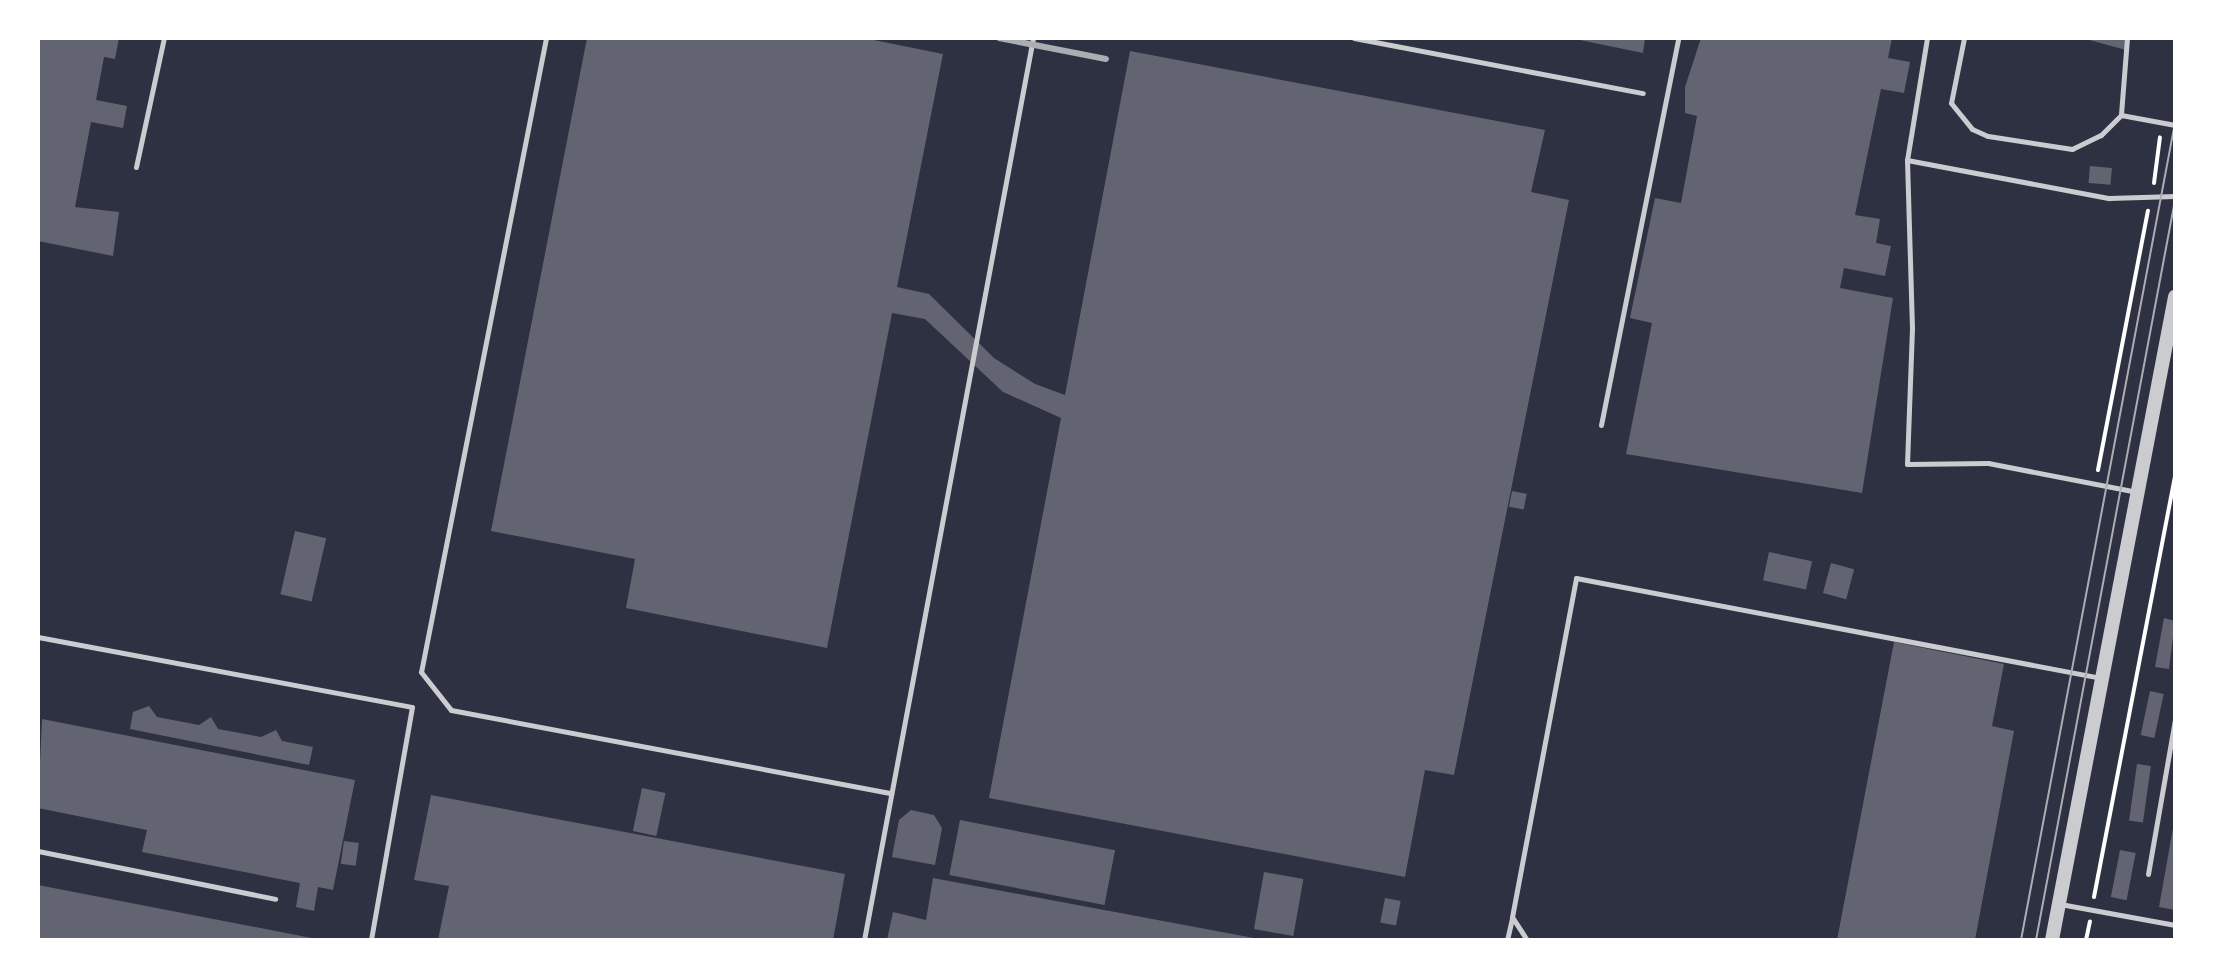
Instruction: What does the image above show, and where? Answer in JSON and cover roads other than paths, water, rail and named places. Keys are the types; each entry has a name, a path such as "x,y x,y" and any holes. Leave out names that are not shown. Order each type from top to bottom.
{"street":[{"path":"2052,940 2175,297"}],"lane":[{"path":"136,167 164,38"},
{"path":"546,38 421,672 451,710 891,793"},
{"path":"864,940 1033,38"},
{"path":"1354,38 1643,93"},
{"path":"1601,425 1678,38"},
{"path":"1927,38 1907,160 1912,328 1907,464 1988,463 2096,481 2138,492"},
{"path":"1964,38 1951,103 1972,129 1988,136 2072,149 2101,135 2121,115 2127,38"},
{"path":"2121,115 2175,125"},
{"path":"1907,160 2109,198 2175,196"},
{"path":"1507,940 1576,578 2102,678"},
{"path":"38,637 412,707 371,940"},
{"path":"2148,874 2175,720"},
{"path":"38,851 275,899"},
{"path":"2059,904 2175,925"},
{"path":"1512,917 1527,940"}],"tram line":[{"path":"2021,940 2175,123"},
{"path":"2036,940 2175,200"}],"railway":[{"path":"999,38 1106,59"}]}
